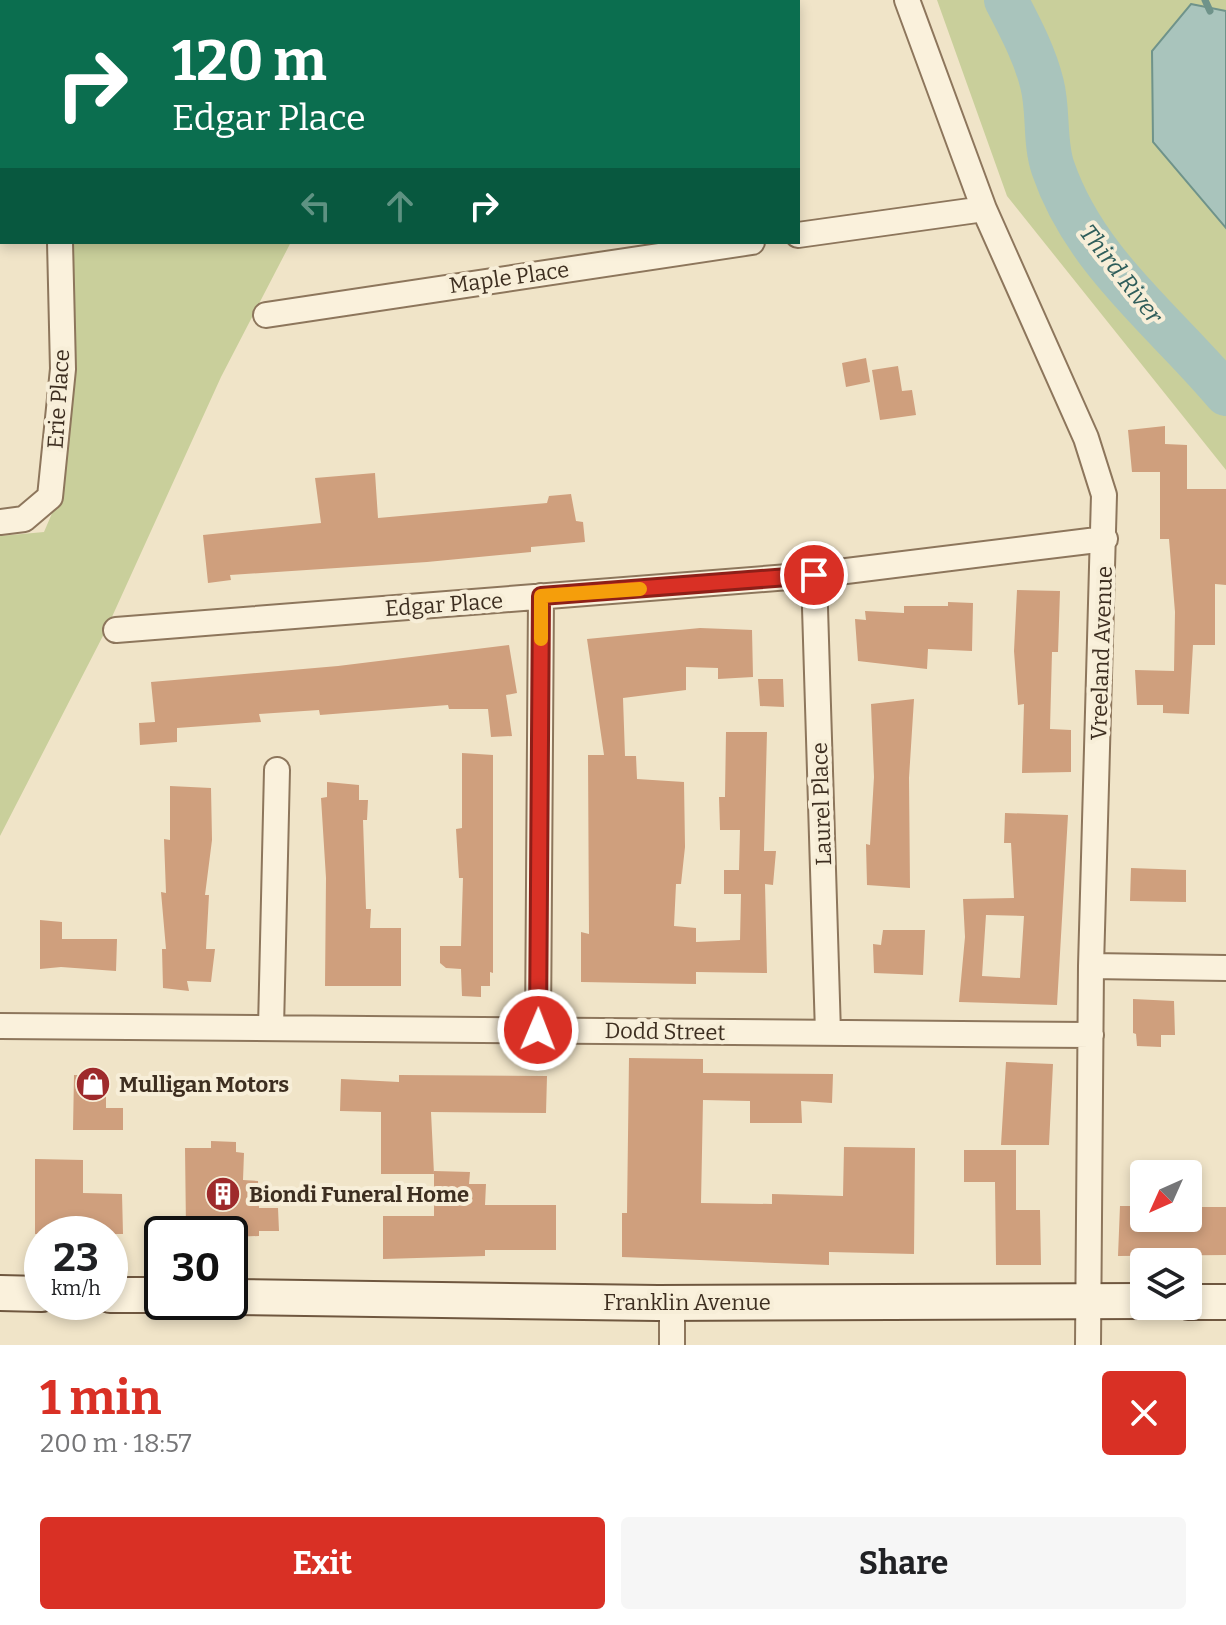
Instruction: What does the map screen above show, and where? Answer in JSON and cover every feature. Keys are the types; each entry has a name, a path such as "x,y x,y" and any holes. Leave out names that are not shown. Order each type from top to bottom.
{"main road":[{"path":"0,1293 24,1294"},
{"name":"Franklin Avenue","path":"248,1297 672,1303 1130,1301"},
{"path":"1202,1302 1226,1302"}],"street":[{"name":"Vreeland Avenue","path":"907,0 984,209 1086,438 1104,495 1091,966 1088,1345"},
{"path":"800,235 984,209"},
{"name":"Erie Place","path":"0,522 24,519 50,497 63,369 60,244"},
{"name":"Maple Place","path":"266,315 739,244"},
{"name":"Edgar Place","path":"116,630 814,575 1105,539"},
{"name":"Laurel Place","path":"814,575 828,1033"},
{"path":"538,1030 541,596"},
{"path":"271,1028 277,770"},
{"path":"1091,966 1226,968"},
{"name":"Dodd Street","path":"0,1026 1091,1035"},
{"path":"672,1303 672,1345"}],"green space":[{"path":"937,0 1226,0 1226,470 1007,196"},
{"path":"72,244 290,244 221,377 106,630 0,836 0,536 44,532 62,490"}],"water":[{"path":"1191,4 1226,11 1226,228 1153,142 1152,51"}],"building":[{"path":"866,358 870,382 846,387 842,363"},
{"path":"898,366 902,391 912,390 916,415 880,420 872,370"},
{"path":"1165,426 1165,444 1187,445 1187,489 1226,489 1226,585 1215,584 1215,645 1193,645 1189,714 1163,713 1163,705 1137,705 1135,670 1174,671 1175,612 1169,539 1160,539 1160,472 1132,472 1128,430"},
{"path":"375,473 378,518 547,503 549,496 571,494 576,521 583,522 585,542 531,547 531,552 427,562 230,575 231,580 208,583 203,535 321,523 315,478"},
{"path":"1017,590 1060,591 1058,652 1052,652 1050,729 1071,730 1071,772 1022,773 1024,704 1018,705 1014,651"},
{"path":"948,602 973,603 972,651 928,649 927,669 858,661 855,619 866,620 865,611 904,613 904,606 948,606"},
{"path":"700,628 752,630 753,677 718,679 718,668 686,667 686,690 623,698 625,756 636,756 637,779 684,782 685,847 681,884 676,884 674,926 696,928 696,942 740,940 741,894 724,894 724,870 739,870 740,830 720,830 719,797 725,797 726,732 767,732 764,851 776,851 773,885 765,884 767,973 696,972 696,984 581,982 581,932 589,934 588,755 604,755 587,639"},
{"path":"509,645 517,693 506,695 512,736 491,737 488,709 449,709 448,705 320,715 319,710 259,714 261,722 177,728 177,742 140,745 139,723 155,722 151,682 338,666"},
{"path":"758,679 783,679 784,707 760,706"},
{"path":"914,699 909,778 910,888 867,885 866,844 870,845 874,777 871,704"},
{"path":"462,753 493,755 493,973 490,972 490,986 481,986 481,997 462,996 461,969 446,968 440,963 440,946 461,946 463,878 459,878 456,829 462,828"},
{"path":"327,782 359,785 359,800 368,800 367,820 363,820 366,909 371,909 370,928 401,928 401,986 325,986 326,878 321,798 327,797"},
{"path":"170,786 211,788 212,840 205,895 209,895 206,949 215,949 211,982 187,981 189,991 163,988 162,949 166,949 161,892 166,893 164,839 170,840"},
{"path":"1005,813 1068,815 1057,1005 959,1002 965,937 963,899 1014,898 1011,843 1004,843","holes":["986,915 1024,916 1020,978 982,976"]},
{"path":"1131,868 1186,870 1186,902 1130,901"},
{"path":"40,920 62,922 62,939 117,939 116,971 61,967 40,969"},
{"path":"883,930 925,930 923,975 874,973 873,944 881,945"},
{"path":"1133,999 1174,1001 1175,1035 1161,1035 1161,1047 1137,1046 1136,1034 1133,1033"},
{"path":"629,1058 703,1059 703,1073 833,1074 832,1103 801,1101 802,1123 750,1123 750,1101 703,1100 701,1203 772,1204 772,1194 843,1196 844,1147 915,1148 914,1254 829,1252 829,1265 622,1257 622,1213 627,1213"},
{"path":"1006,1062 1053,1064 1049,1145 1001,1145"},
{"path":"74,1075 106,1076 106,1108 123,1108 123,1130 73,1130"},
{"path":"399,1075 547,1076 546,1113 431,1112 434,1174 381,1174 381,1112 340,1111 341,1079 399,1082"},
{"name":"Biondi Funeral Home","path":"211,1141 236,1142 236,1152 244,1153 243,1180 258,1181 259,1208 278,1208 279,1231 259,1231 259,1236 248,1236 248,1216 186,1216 185,1148 211,1148"},
{"path":"964,1150 1016,1150 1016,1210 1040,1210 1041,1265 996,1265 995,1182 964,1182"},
{"path":"35,1159 83,1160 83,1193 122,1194 123,1216 35,1216"},
{"path":"434,1171 470,1172 469,1184 486,1184 485,1205 556,1205 556,1250 485,1250 485,1256 383,1259 383,1216 434,1216"},
{"path":"1120,1206 1130,1206 1130,1232 1202,1232 1202,1207 1226,1207 1226,1255 1202,1255 1202,1248 1130,1248 1130,1256 1118,1256"}],"waterway":[{"name":"Third River","path":"1006,0 1039,73 1050,158 1067,202 1106,262 1226,394"},
{"path":"1205,0 1210,11"}],"slow traffic":[{"path":"541,639 541,596 640,589"}],"place":[{"name":"Mulligan Motors","path":"93,1084"},
{"name":"Biondi Funeral Home","path":"223,1194"}],"route":[{"path":"538,1030 541,596 814,575"}]}
